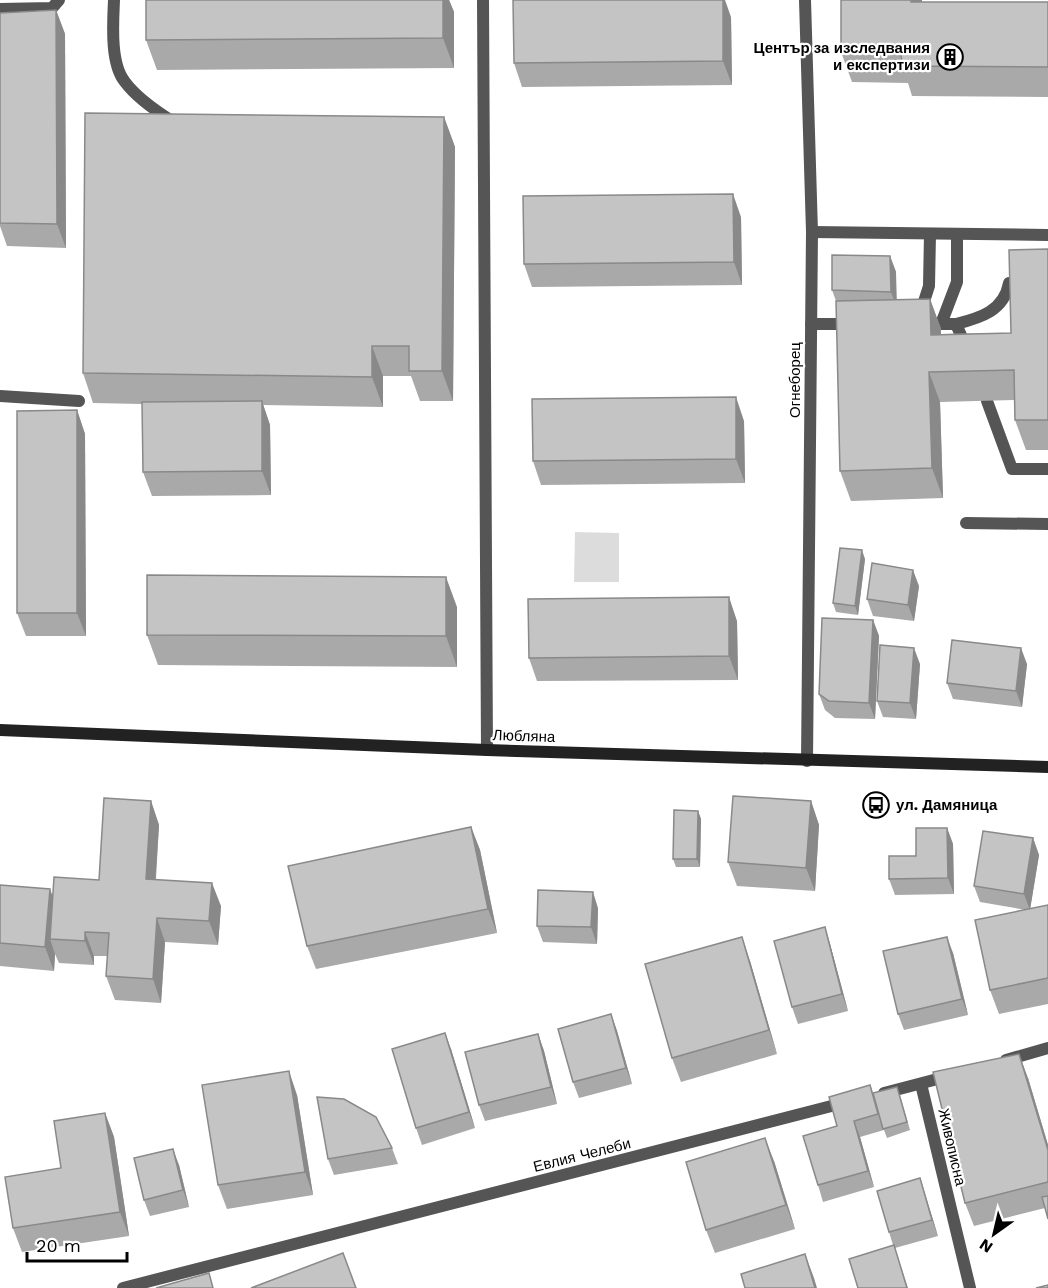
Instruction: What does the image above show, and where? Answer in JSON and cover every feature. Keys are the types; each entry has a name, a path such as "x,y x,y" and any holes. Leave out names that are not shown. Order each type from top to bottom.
{"street":[{"path":"0,9 52,8 58,0"},
{"path":"114,0 115,55 124,82 153,108 178,125 189,125"},
{"path":"483,0 488,750"},
{"name":"Огнеборец","path":"805,0 812,232 807,761"},
{"path":"812,232 1048,235"},
{"path":"930,234 929,286 911,324 956,324 980,318 996,309 1007,296 1009,284"},
{"path":"941,324 957,282 957,234"},
{"path":"811,324 870,324"},
{"path":"956,324 972,364"},
{"path":"0,396 79,400"},
{"path":"987,401 1012,469 1048,469"},
{"path":"966,523 1048,524"},
{"name":"Любляна","path":"0,730 488,750 1048,767"},
{"path":"990,1064 1048,1048"},
{"path":"876,1095 956,1074"},
{"name":"Живописна","path":"921,1084 970,1288"},
{"name":"Евлия Челеби","path":"123,1288 854,1101"}],"shaded area":[{"path":"575,532 619,533 619,582 574,582"}],"building":[{"path":"146,0 443,0 443,38 146,40"},
{"path":"513,0 723,0 723,61 514,63"},
{"path":"841,0 1048,2 1048,67 902,66 901,53 841,52"},
{"path":"56,10 57,224 0,223 0,13"},
{"path":"85,113 444,117 442,371 409,371 409,346 372,346 372,377 83,373"},
{"path":"733,194 734,262 524,264 523,196"},
{"path":"1048,249 1048,420 1015,420 1014,370 929,372 932,468 840,471 836,301 930,299 931,335 1011,333 1009,250"},
{"path":"832,255 890,256 891,292 832,290"},
{"path":"736,397 736,459 533,461 532,399"},
{"path":"262,401 262,471 143,472 142,402"},
{"path":"77,410 77,613 17,613 17,411"},
{"path":"840,548 862,550 855,606 833,603"},
{"path":"872,563 913,570 908,605 867,599"},
{"path":"147,575 446,577 446,636 147,635"},
{"path":"729,597 729,656 529,658 528,599"},
{"path":"822,618 873,620 869,703 829,701 819,694"},
{"path":"952,640 1021,648 1016,691 947,683"},
{"path":"880,645 914,648 910,703 877,701"},
{"path":"733,796 811,801 806,868 728,862"},
{"path":"104,798 151,801 146,879 212,883 209,921 157,918 153,979 106,976 109,933 85,932 85,941 50,939 54,877 99,880"},
{"path":"674,810 698,811 697,859 673,859"},
{"path":"471,827 488,909 307,946 288,866"},
{"path":"916,828 947,828 948,878 889,879 889,856 916,856"},
{"path":"983,831 1033,838 1024,894 974,886"},
{"path":"0,885 50,889 45,947 0,943"},
{"path":"538,890 593,892 591,927 537,926"},
{"path":"1048,905 1048,978 990,990 975,920"},
{"path":"825,927 842,994 792,1007 774,941"},
{"path":"742,937 769,1030 672,1058 645,964"},
{"path":"947,937 962,999 898,1014 883,951"},
{"path":"611,1014 626,1068 573,1082 558,1029"},
{"path":"445,1033 469,1112 416,1128 392,1049"},
{"path":"538,1034 551,1087 479,1105 465,1052"},
{"path":"1019,1054 1048,1150 1048,1182 965,1203 933,1072"},
{"path":"289,1071 305,1172 218,1185 202,1085"},
{"path":"870,1085 878,1114 854,1121 868,1171 818,1185 803,1136 837,1126 829,1097"},
{"path":"897,1087 907,1122 883,1129 873,1093"},
{"path":"317,1097 344,1099 376,1117 392,1148 328,1159"},
{"path":"105,1113 120,1212 13,1228 5,1177 61,1168 54,1121"},
{"path":"765,1138 786,1205 706,1230 686,1162"},
{"path":"173,1149 183,1190 144,1200 134,1158"},
{"path":"920,1178 932,1220 889,1232 877,1191"},
{"path":"1048,1196 1048,1219 1042,1197"},
{"path":"894,1245 907,1288 858,1288 849,1259"},
{"path":"343,1253 356,1288 251,1288"},
{"path":"805,1254 815,1288 745,1288 741,1274"},
{"path":"209,1273 213,1288 156,1288"}],"place":[{"name":"Център за изследвания и експертизи","path":"950,57"},
{"name":"ул. Дамяница","path":"876,805"}]}
